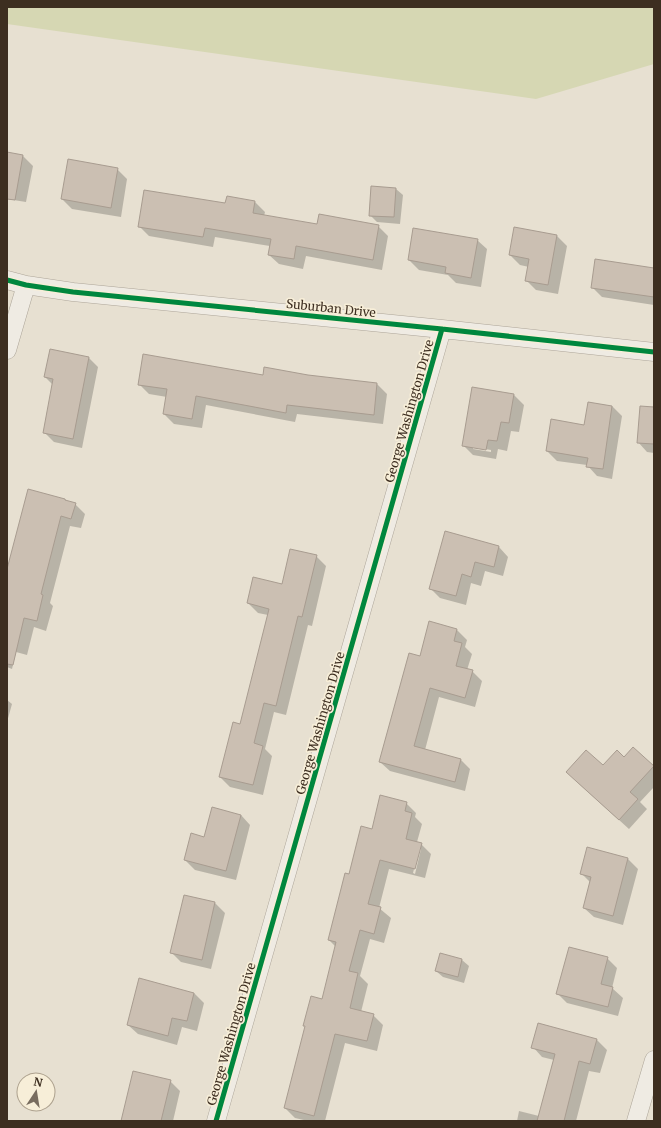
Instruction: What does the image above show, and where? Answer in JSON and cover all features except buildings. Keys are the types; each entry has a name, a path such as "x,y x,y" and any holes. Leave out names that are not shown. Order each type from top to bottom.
{"street":[{"name":"Suburban Drive","path":"7,280 26,285 73,292 654,352"},
{"path":"7,350 26,285"},
{"name":"George Washington Drive","path":"216,1121 442,329"},
{"path":"636,1121 654,1060"}],"green space":[{"path":"7,7 654,7 654,64 536,99 7,24"}],"cycle path":[{"path":"7,280 26,285 73,292 654,352"},
{"path":"216,1121 442,329"}]}
